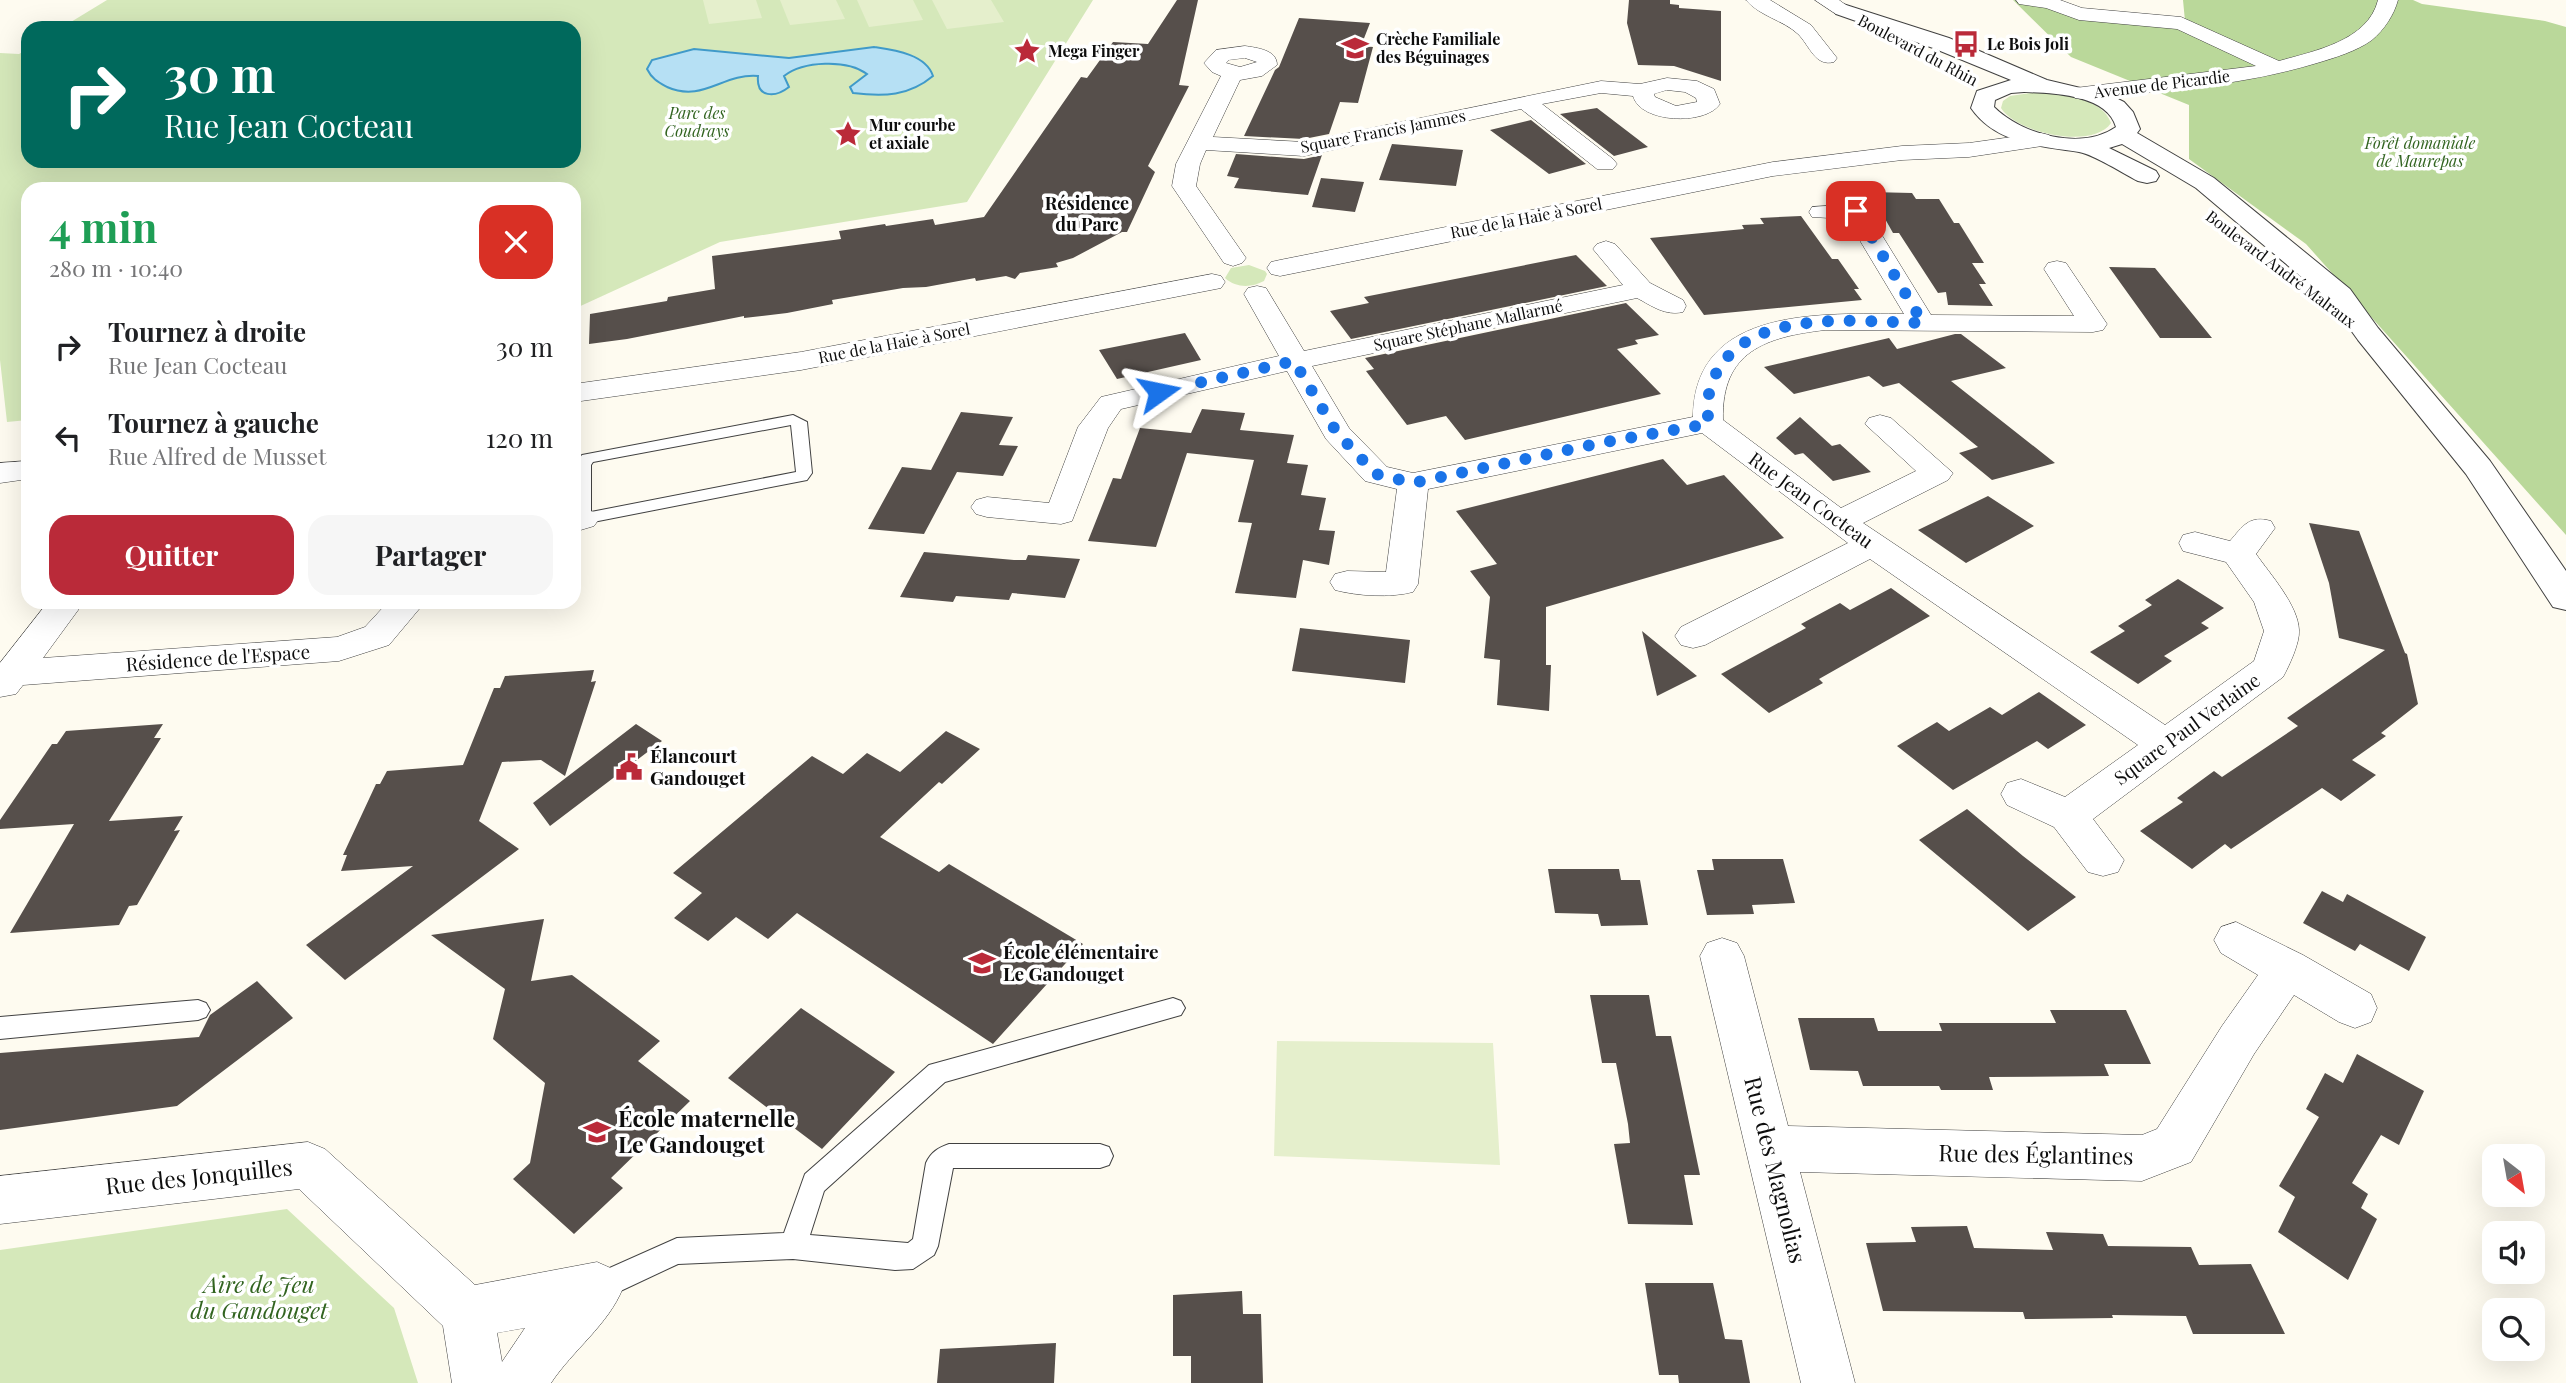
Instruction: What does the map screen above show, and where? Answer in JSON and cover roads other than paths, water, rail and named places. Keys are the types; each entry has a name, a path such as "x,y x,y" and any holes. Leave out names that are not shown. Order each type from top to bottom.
{"street":[{"path":"1756,0 1804,29 1828,58"},
{"path":"2026,0 2050,3 2079,14 2181,23 2277,68"},
{"name":"Avenue de Picardie","path":"2083,93 2242,75 2277,68 2328,52 2364,36 2385,12 2388,0"},
{"name":"Boulevard du Rhin","path":"1834,5 1941,43 2044,86"},
{"name":"Boulevard du Rhin","path":"1834,5 1867,24 1906,40 1992,91"},
{"path":"1233,73 1188,164 1184,186 1233,258"},
{"name":"Avenue de Picardie","path":"2137,119 2242,75"},
{"path":"2044,86 2015,86 1992,91 1981,102 1986,115 2008,129 2041,140 2099,143 2137,119"},
{"name":"Boulevard André Malraux","path":"2044,86 2083,93 2137,119 2156,152 2226,201 2340,295 2368,334 2478,468 2566,598"},
{"name":"Square Francis Jammes","path":"1199,143 1304,149 1601,87 1643,92"},
{"path":"1525,101 1605,164"},
{"name":"Rue de la Haie à Sorel","path":"1773,169 1804,158 1969,128 1986,115"},
{"name":"Rue de la Haie à Sorel","path":"1280,268 1773,169 1902,153 1969,150 2041,140"},
{"name":"Boulevard André Malraux","path":"2083,144 2164,185 2235,230 2368,334"},
{"path":"1821,212 1856,211 1923,323"},
{"path":"1605,249 1641,289 1672,306"},
{"path":"1255,257 1274,263 1280,268 1283,278 1280,283 1257,294 1225,291 1209,277 1216,266 1233,258 1255,257"},
{"path":"1257,294 1337,433 1376,474 1413,483 1600,443 1708,424 1710,387 1728,353 1756,334 1788,326 1825,322 2093,324 2057,270"},
{"name":"Rue de la Haie à Sorel","path":"581,392 801,361 1212,282"},
{"name":"Square Stéphane Mallarmé","path":"986,508 1061,514 1093,427 1111,403 1294,361 1641,289"},
{"name":"Rue Jean Cocteau","path":"1708,424 1839,522 2165,744"},
{"path":"1839,522 1937,473 1880,424"},
{"path":"0,458 21,456"},
{"path":"0,473 21,471"},
{"path":"1347,582 1401,584 1413,483"},
{"name":"Square Paul Verlaine","path":"2068,816 2270,668 2282,631 2248,541 2195,543"},
{"path":"1693,636 1872,544"},
{"path":"6,681 62,609"},
{"name":"Résidence de l'Espace","path":"6,681 339,649 377,636 402,609"},
{"path":"2021,794 2068,816 2103,860"},
{"path":"2236,940 2354,1008"},
{"name":"Rue des Magnolias","path":"1722,956 1828,1383"},
{"name":"Rue des Églantines","path":"1770,1148 2142,1158 2174,1146 2238,1040 2288,968"},
{"name":"Rue des Jonquilles","path":"0,1200 308,1165 467,1313"},
{"path":"479,1383 467,1313 597,1288"},
{"path":"520,1383 546,1343 597,1288"}],"lane":[{"path":"581,486 583,464 588,458 793,420 799,422 804,473 801,476 581,519"},
{"path":"793,1247 814,1183 938,1073 1173,1008"},
{"path":"0,1028 198,1010"},
{"path":"597,1288 677,1251 793,1247 895,1257 913,1256 925,1246 939,1163 949,1156 1100,1156"}],"water":[{"path":"874,47 917,58 933,76 915,88 896,94 853,93 850,87 867,74 837,64 813,65 784,76 789,87 778,93 768,94 760,89 758,76 746,76 691,92 667,87 658,82 647,69 652,60 694,49 789,58"}],"place":[{"name":"Le Bois Joli","path":"1966,44"},
{"name":"Crèche Familiale des Béguinages","path":"1355,48"},
{"name":"Mega Finger","path":"1027,51"},
{"name":"Mur courbe et axiale","path":"848,134"},
{"name":"Élancourt Gandouget","path":"629,767"},
{"name":"École élémentaire Le Gandouget","path":"982,963"},
{"name":"École maternelle Le Gandouget","path":"597,1132"}],"district":[{"name":"Résidence du Parc","path":"1087,214"}],"park label":[{"name":"Parc des Coudrays","path":"697,122"},
{"name":"Forêt domaniale de Maurepas","path":"2420,152"},
{"name":"Aire de Jeu du Gandouget","path":"259,1298"}]}
